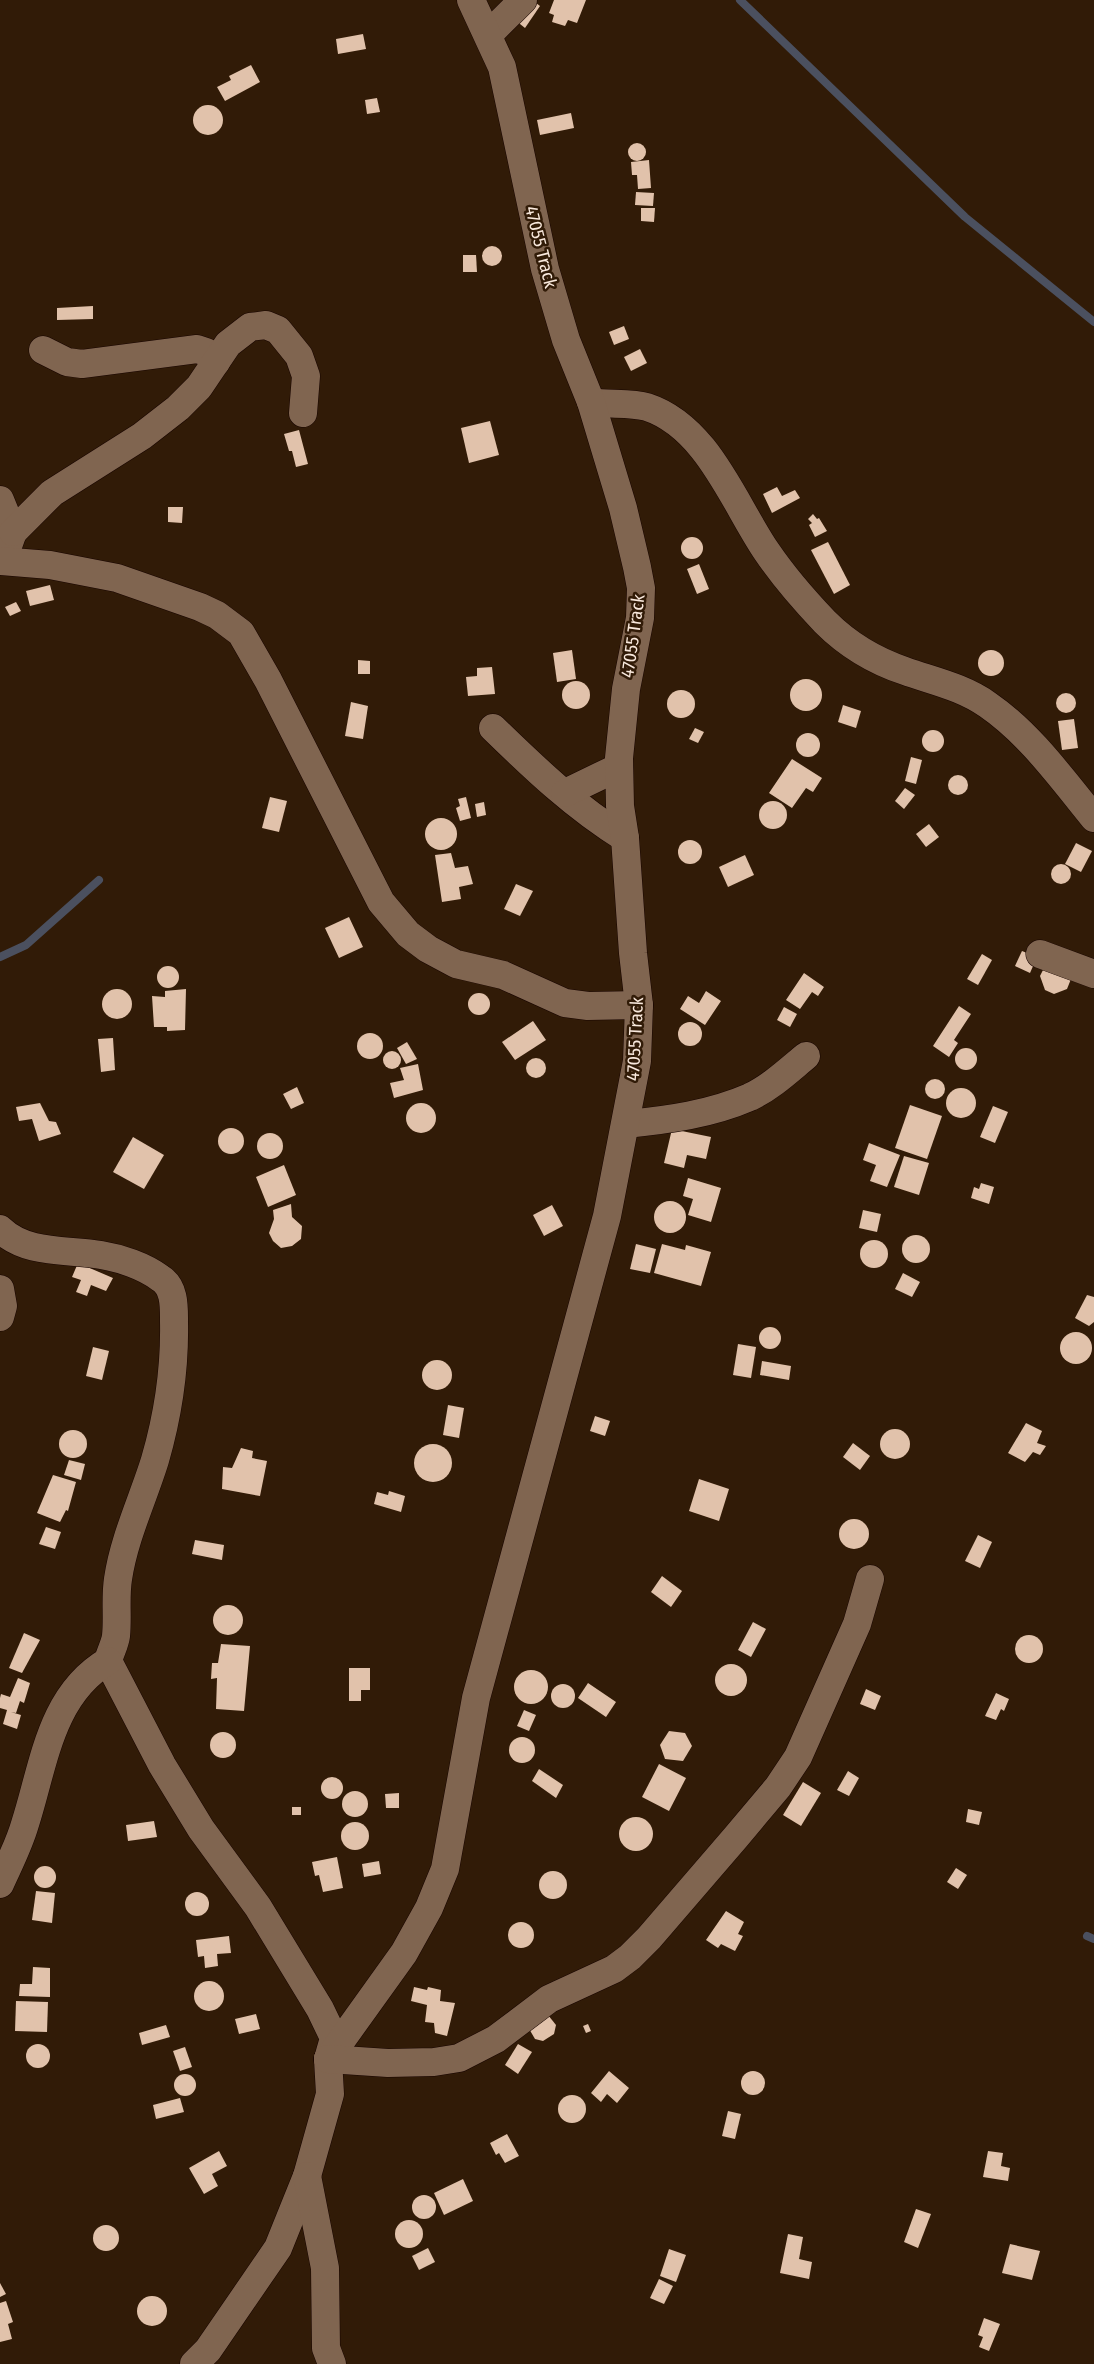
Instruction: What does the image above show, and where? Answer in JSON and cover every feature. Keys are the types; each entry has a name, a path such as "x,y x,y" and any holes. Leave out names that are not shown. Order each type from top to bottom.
{"street":[{"name":"47055 Track","path":"328,2059 404,1954 429,1908 445,1869 476,1698 607,1216 637,1062 639,1005 633,953 625,838 620,806 619,767 626,689 640,618 641,588 623,508 591,402 566,340 545,269 502,67 471,0"},
{"path":"488,35 523,0"},
{"path":"13,532 52,493 142,436 178,408 199,387 228,344 250,327 266,325 278,330 299,356 306,376 303,413"},
{"path":"43,350 67,362 82,364 197,349 206,352 216,362"},
{"path":"591,402 646,407 670,417 684,428 724,480 766,551 795,590 825,622 861,651 902,670 958,689 988,705 1022,735 1094,818"},
{"path":"0,500 13,532 12,540 0,561 50,565 117,578 200,606 217,615 241,633 268,680 381,902 408,934 428,949 456,964 503,975 565,1003 588,1006 639,1005"},
{"path":"493,728 533,767 605,826 625,838"},
{"path":"565,793 619,767"},
{"path":"1040,954 1094,974"},
{"path":"626,1124 675,1119 751,1096 774,1082 806,1056"},
{"path":"0,1229 27,1245 45,1250 102,1255 131,1263 162,1279 171,1289 174,1304 175,1347 172,1386 157,1453 132,1524 118,1579 116,1637 108,1661 90,1672 82,1680 60,1714 40,1767 19,1843 0,1884"},
{"path":"0,1290 3,1306 0,1317"},
{"path":"328,2059 388,2063 434,2062 460,2058 496,2039 549,1999 614,1968 630,1957 649,1938 742,1830 778,1786 798,1757 857,1624 870,1579"},
{"path":"108,1661 162,1765 202,1829 258,1907 320,2009 334,2038 328,2059 330,2094 307,2176 278,2248 208,2350 194,2364"},
{"path":"307,2176 325,2268 326,2348 332,2364"}],"building":[{"path":"532,0 540,6 525,28 515,20"},
{"path":"554,0 586,0 577,23 568,20 565,26 552,22 554,15 549,13"},
{"path":"363,34 366,49 338,54 336,39"},
{"path":"251,65 260,82 225,101 217,87 231,80 229,76"},
{"path":"377,98 380,112 367,114 365,100"},
{"path":"208,105 219,109 223,120 219,131 208,135 197,131 193,120 197,109"},
{"path":"571,113 574,128 540,135 537,120"},
{"path":"637,143 643,146 646,152 643,158 637,161 631,158 628,152 631,146"},
{"path":"649,160 651,188 638,189 637,175 632,175 631,162"},
{"path":"636,192 654,193 653,206 635,205"},
{"path":"641,208 655,208 654,222 641,221"},
{"path":"488,246 496,246 502,252 502,260 496,266 488,266 482,260 482,252"},
{"path":"463,255 476,255 477,272 463,272"},
{"path":"93,306 93,319 57,320 57,308"},
{"path":"624,326 629,339 614,345 609,332"},
{"path":"640,349 647,363 631,371 624,357"},
{"path":"490,421 499,455 469,463 461,428"},
{"path":"299,430 308,464 296,467 292,451 289,451 284,434"},
{"path":"777,487 782,496 795,490 800,498 772,513 763,494"},
{"path":"168,507 183,507 182,523 168,522"},
{"path":"813,514 817,519 819,518 827,531 815,537 809,525 812,523 808,519"},
{"path":"692,537 700,540 703,548 700,556 692,559 684,556 681,548 684,540"},
{"path":"828,542 850,585 834,594 811,550"},
{"path":"699,564 709,589 697,594 687,569"},
{"path":"50,585 54,600 30,606 26,591"},
{"path":"16,602 21,611 10,616 5,607"},
{"path":"572,650 576,679 557,682 553,653"},
{"path":"991,650 1000,654 1004,663 1000,672 991,676 982,672 978,663 982,654"},
{"path":"358,660 370,661 370,674 358,674"},
{"path":"492,667 495,694 468,696 466,677 477,676 477,668"},
{"path":"806,679 818,683 822,695 818,707 806,711 794,707 790,695 794,683"},
{"path":"576,681 586,685 590,695 586,705 576,709 566,705 562,695 566,685"},
{"path":"681,690 691,694 695,704 691,714 681,718 671,714 667,704 671,694"},
{"path":"1066,693 1073,696 1076,703 1073,710 1066,713 1059,710 1056,703 1059,696"},
{"path":"351,702 368,706 363,739 345,736"},
{"path":"843,705 861,711 856,728 838,722"},
{"path":"1074,719 1078,748 1062,750 1058,721"},
{"path":"695,728 704,732 698,743 689,739"},
{"path":"933,730 941,733 944,741 941,749 933,752 925,749 922,741 925,733"},
{"path":"808,733 817,736 820,745 817,754 808,757 799,754 796,745 799,736"},
{"path":"911,757 922,760 916,784 905,781"},
{"path":"792,759 822,778 813,792 806,788 792,808 769,793"},
{"path":"954,775 962,775 968,781 968,789 962,795 954,795 948,789 948,781"},
{"path":"905,788 915,795 904,809 895,801"},
{"path":"270,797 287,801 279,832 262,828"},
{"path":"466,797 471,818 460,821 456,808 460,806 458,799"},
{"path":"773,801 783,805 787,815 783,825 773,829 763,825 759,815 763,805"},
{"path":"484,802 486,815 477,817 475,804"},
{"path":"441,818 447,819 452,823 456,828 456,840 452,845 447,849 441,850 435,849 430,845 426,840 425,834 426,828 430,823 435,819"},
{"path":"929,824 939,837 926,847 916,834"},
{"path":"690,840 699,843 702,852 699,861 690,864 681,861 678,852 681,843"},
{"path":"1076,843 1092,851 1081,872 1065,864"},
{"path":"451,853 455,868 468,866 473,884 459,887 461,899 442,902 435,855"},
{"path":"745,855 754,875 728,887 719,867"},
{"path":"1061,864 1068,867 1071,874 1068,881 1061,884 1054,881 1051,874 1054,867"},
{"path":"516,884 533,891 520,916 504,909"},
{"path":"349,917 363,947 339,958 325,928"},
{"path":"1022,951 1037,957 1030,973 1015,966"},
{"path":"982,954 992,960 978,985 967,979"},
{"path":"168,966 176,969 179,977 176,985 168,988 160,985 157,977 160,969"},
{"path":"1044,968 1071,979 1067,989 1054,994 1045,990 1040,976"},
{"path":"804,973 824,987 818,996 812,992 800,1009 786,1000"},
{"path":"117,989 123,990 131,998 131,1010 123,1018 117,1019 111,1018 103,1010 102,1004 103,998 111,990"},
{"path":"186,989 185,1030 167,1031 167,1027 154,1027 152,996 165,997 165,991"},
{"path":"706,991 721,1001 705,1025 680,1009 688,996 699,1003"},
{"path":"479,993 487,996 490,1004 487,1012 479,1015 471,1012 468,1004 471,996"},
{"path":"959,1006 971,1014 954,1040 958,1043 949,1057 933,1046"},
{"path":"784,1007 797,1014 790,1027 777,1020"},
{"path":"533,1021 546,1040 515,1060 502,1042"},
{"path":"690,1022 695,1023 701,1029 701,1039 695,1045 690,1046 685,1045 679,1039 678,1034 679,1029 685,1023"},
{"path":"370,1033 379,1037 383,1046 379,1055 370,1059 361,1055 357,1046 361,1037"},
{"path":"113,1038 115,1070 101,1072 98,1039"},
{"path":"407,1042 417,1059 406,1064 397,1048"},
{"path":"966,1048 974,1051 977,1059 974,1067 966,1070 958,1067 955,1059 958,1051"},
{"path":"392,1051 398,1054 401,1060 398,1066 392,1069 386,1066 383,1060 386,1054"},
{"path":"536,1058 543,1061 546,1068 543,1075 536,1078 529,1075 526,1068 529,1061"},
{"path":"418,1064 423,1090 394,1098 390,1083 404,1080 400,1068"},
{"path":"935,1079 942,1082 945,1089 942,1096 935,1099 928,1096 925,1089 928,1082"},
{"path":"297,1087 304,1103 291,1109 283,1094"},
{"path":"961,1088 972,1092 976,1103 972,1114 961,1118 950,1114 946,1103 950,1092"},
{"path":"40,1103 49,1121 56,1122 61,1134 39,1141 32,1119 19,1121 16,1107"},
{"path":"421,1103 432,1107 436,1118 432,1129 421,1133 410,1129 406,1118 410,1107"},
{"path":"910,1105 942,1116 927,1159 895,1148"},
{"path":"993,1106 1008,1112 995,1143 980,1137"},
{"path":"231,1128 240,1132 244,1141 240,1150 231,1154 222,1150 218,1141 222,1132"},
{"path":"672,1129 711,1137 706,1159 687,1155 684,1168 664,1163"},
{"path":"270,1133 279,1137 283,1146 279,1155 270,1159 261,1155 257,1146 261,1137"},
{"path":"133,1137 164,1155 144,1189 113,1172"},
{"path":"869,1143 900,1155 887,1187 870,1181 876,1165 863,1160"},
{"path":"904,1156 929,1163 919,1195 894,1187"},
{"path":"284,1165 296,1195 268,1207 256,1177"},
{"path":"688,1178 721,1188 711,1222 688,1215 693,1199 683,1196"},
{"path":"981,1183 994,1187 989,1204 971,1198 974,1187 979,1189"},
{"path":"670,1201 682,1205 686,1217 682,1229 670,1233 658,1229 654,1217 658,1205"},
{"path":"291,1204 292,1217 302,1226 301,1239 292,1246 281,1248 273,1241 269,1233 274,1219 273,1210"},
{"path":"552,1205 563,1226 544,1236 533,1215"},
{"path":"863,1210 881,1214 877,1232 859,1228"},
{"path":"916,1235 926,1239 930,1249 926,1259 916,1263 906,1259 902,1249 906,1239"},
{"path":"874,1240 884,1244 888,1254 884,1264 874,1268 864,1264 860,1254 864,1244"},
{"path":"636,1244 656,1249 650,1273 630,1269"},
{"path":"662,1244 685,1250 686,1245 711,1252 701,1286 654,1273"},
{"path":"78,1263 113,1278 106,1291 91,1285 87,1296 76,1292 81,1280 72,1277"},
{"path":"903,1273 920,1282 912,1297 895,1289"},
{"path":"1087,1295 1094,1297 1094,1322 1089,1326 1075,1318"},
{"path":"770,1327 778,1330 781,1338 778,1346 770,1349 762,1346 759,1338 762,1330"},
{"path":"1076,1332 1082,1333 1087,1337 1091,1342 1091,1354 1087,1359 1082,1363 1076,1364 1070,1363 1065,1359 1061,1354 1060,1348 1061,1342 1065,1337 1070,1333"},
{"path":"738,1344 756,1347 751,1378 733,1375"},
{"path":"93,1347 109,1351 102,1380 86,1376"},
{"path":"437,1360 443,1361 451,1369 451,1381 443,1389 437,1390 431,1389 423,1381 422,1375 423,1369 431,1361"},
{"path":"762,1361 791,1366 789,1380 760,1375"},
{"path":"448,1405 464,1408 459,1438 443,1435"},
{"path":"595,1416 610,1421 605,1436 590,1431"},
{"path":"1026,1423 1042,1431 1037,1443 1046,1446 1040,1455 1033,1452 1025,1462 1008,1453"},
{"path":"895,1429 901,1430 909,1438 909,1450 901,1458 895,1459 889,1458 881,1450 880,1444 881,1438 889,1430"},
{"path":"73,1430 83,1434 87,1444 83,1454 73,1458 63,1454 59,1444 63,1434"},
{"path":"853,1443 870,1456 860,1470 843,1457"},
{"path":"433,1444 446,1450 452,1463 446,1476 433,1482 420,1476 414,1463 420,1450"},
{"path":"241,1448 253,1451 252,1458 267,1461 260,1496 222,1489 223,1467 232,1468"},
{"path":"69,1460 85,1464 81,1480 64,1475"},
{"path":"53,1475 76,1482 68,1511 66,1510 60,1522 37,1513"},
{"path":"699,1479 729,1489 719,1521 689,1511"},
{"path":"389,1491 405,1496 401,1512 374,1504 377,1492 388,1495"},
{"path":"854,1519 865,1523 869,1534 865,1545 854,1549 843,1545 839,1534 843,1523"},
{"path":"46,1527 61,1532 55,1549 39,1544"},
{"path":"978,1535 992,1542 980,1568 965,1561"},
{"path":"195,1540 224,1545 222,1560 192,1554"},
{"path":"662,1576 682,1591 671,1607 651,1592"},
{"path":"228,1605 239,1609 243,1620 239,1631 228,1635 217,1631 213,1620 217,1609"},
{"path":"753,1622 766,1629 751,1657 738,1650"},
{"path":"24,1633 40,1640 22,1673 9,1668"},
{"path":"1029,1635 1039,1639 1043,1649 1039,1659 1029,1663 1019,1659 1015,1649 1019,1639"},
{"path":"221,1644 250,1646 244,1711 216,1709 217,1678 211,1679 212,1663 218,1663"},
{"path":"731,1664 742,1669 747,1680 742,1691 731,1696 720,1691 715,1680 720,1669"},
{"path":"349,1668 370,1668 370,1690 361,1690 361,1701 349,1701"},
{"path":"531,1670 538,1671 543,1675 547,1680 547,1694 543,1699 538,1703 531,1704 524,1703 519,1699 515,1694 514,1687 515,1680 519,1675 524,1671"},
{"path":"18,1678 30,1683 24,1703 20,1701 16,1713 11,1712 21,1715 17,1729 3,1724 7,1710 0,1708 0,1698 1,1694 10,1697"},
{"path":"588,1683 616,1702 606,1717 578,1698"},
{"path":"563,1684 568,1685 574,1691 574,1701 568,1707 563,1708 558,1707 552,1701 551,1696 552,1691 558,1685"},
{"path":"866,1689 881,1696 875,1710 860,1704"},
{"path":"996,1693 1009,1699 1004,1711 1001,1709 996,1720 985,1716"},
{"path":"524,1710 536,1715 529,1731 517,1726"},
{"path":"669,1731 685,1733 692,1746 683,1761 665,1759 660,1745"},
{"path":"223,1732 232,1736 236,1745 232,1754 223,1758 214,1754 210,1745 214,1736"},
{"path":"522,1737 531,1741 535,1750 531,1759 522,1763 513,1759 509,1750 513,1741"},
{"path":"659,1764 686,1778 669,1811 642,1797"},
{"path":"539,1769 563,1785 556,1798 532,1781"},
{"path":"848,1771 859,1778 849,1796 837,1790"},
{"path":"332,1777 340,1780 343,1788 340,1796 332,1799 324,1796 321,1788 324,1780"},
{"path":"803,1782 821,1793 801,1826 783,1815"},
{"path":"355,1791 364,1795 368,1804 364,1813 355,1817 346,1813 342,1804 346,1795"},
{"path":"399,1793 399,1808 386,1808 385,1794"},
{"path":"292,1807 301,1807 301,1815 292,1815"},
{"path":"968,1809 982,1812 979,1825 966,1822"},
{"path":"636,1817 648,1822 653,1834 648,1846 636,1851 624,1846 619,1834 624,1822"},
{"path":"154,1821 157,1837 128,1841 126,1825"},
{"path":"355,1822 365,1826 369,1836 365,1846 355,1850 345,1846 341,1836 345,1826"},
{"path":"337,1857 343,1888 323,1892 319,1875 315,1876 312,1862"},
{"path":"379,1861 381,1874 364,1877 362,1864"},
{"path":"45,1866 53,1869 56,1877 53,1885 45,1888 37,1885 34,1877 37,1869"},
{"path":"956,1868 967,1875 958,1889 947,1882"},
{"path":"553,1871 563,1875 567,1885 563,1895 553,1899 543,1895 539,1885 543,1875"},
{"path":"36,1891 55,1893 52,1923 32,1920"},
{"path":"197,1892 205,1896 209,1904 205,1912 197,1916 189,1912 185,1904 189,1896"},
{"path":"726,1911 744,1922 738,1934 743,1936 735,1951 721,1944 718,1948 706,1940"},
{"path":"521,1922 531,1925 534,1935 531,1945 521,1948 511,1945 508,1935 511,1925"},
{"path":"229,1936 231,1953 217,1954 218,1966 205,1968 204,1956 198,1957 196,1940"},
{"path":"33,1967 50,1968 50,1997 19,1996 20,1984 32,1984"},
{"path":"209,1981 220,1985 224,1996 220,2007 209,2011 198,2007 194,1996 198,1985"},
{"path":"414,1987 427,1990 428,1987 441,1990 440,2001 455,2003 447,2036 435,2033 434,2023 425,2022 427,2005 411,2001"},
{"path":"16,2001 48,2002 47,2032 15,2031"},
{"path":"256,2014 260,2029 239,2034 235,2019"},
{"path":"548,2015 556,2025 554,2034 543,2041 535,2039 528,2027"},
{"path":"588,2024 591,2031 586,2033 583,2026"},
{"path":"166,2025 170,2037 142,2045 139,2033"},
{"path":"38,2044 47,2047 50,2056 47,2065 38,2068 29,2065 26,2056 29,2047"},
{"path":"518,2044 532,2052 518,2074 505,2065"},
{"path":"185,2047 192,2067 180,2071 173,2051"},
{"path":"609,2071 629,2088 617,2103 607,2094 601,2102 591,2093"},
{"path":"753,2071 761,2075 765,2083 761,2091 753,2095 745,2091 741,2083 745,2075"},
{"path":"185,2074 193,2077 196,2085 193,2093 185,2096 177,2093 174,2085 177,2077"},
{"path":"572,2095 582,2099 586,2109 582,2119 572,2123 562,2119 558,2109 562,2099"},
{"path":"180,2098 184,2112 156,2119 153,2105"},
{"path":"728,2111 741,2114 735,2139 722,2136"},
{"path":"507,2134 519,2156 505,2163 499,2153 496,2155 490,2143"},
{"path":"219,2151 227,2166 212,2174 218,2186 204,2194 189,2168"},
{"path":"988,2151 1003,2153 1001,2166 1010,2168 1008,2181 983,2177"},
{"path":"463,2179 473,2201 444,2215 434,2193"},
{"path":"424,2195 429,2196 435,2202 435,2212 429,2218 424,2219 419,2218 413,2212 412,2207 413,2202 419,2196"},
{"path":"916,2209 931,2214 918,2248 904,2242"},
{"path":"409,2220 419,2224 423,2234 419,2244 409,2248 399,2244 395,2234 399,2224"},
{"path":"106,2225 116,2228 119,2238 116,2248 106,2251 96,2248 93,2238 96,2228"},
{"path":"788,2234 803,2237 799,2259 812,2262 809,2279 780,2273"},
{"path":"1010,2244 1040,2251 1032,2280 1002,2273"},
{"path":"428,2248 435,2262 419,2270 412,2256"},
{"path":"669,2249 686,2255 676,2282 660,2276"},
{"path":"659,2279 673,2286 664,2304 650,2298"},
{"path":"0,2283 6,2294 0,2297"},
{"path":"152,2296 163,2300 167,2311 163,2322 152,2326 141,2322 137,2311 141,2300"},
{"path":"6,2301 13,2322 8,2324 12,2339 0,2342 0,2303"},
{"path":"984,2318 1000,2324 989,2351 979,2347 983,2337 978,2335"}],"waterway":[{"path":"740,0 965,217 1094,322"},
{"path":"0,957 26,945 99,880"},
{"path":"1087,1936 1094,1939"}]}
